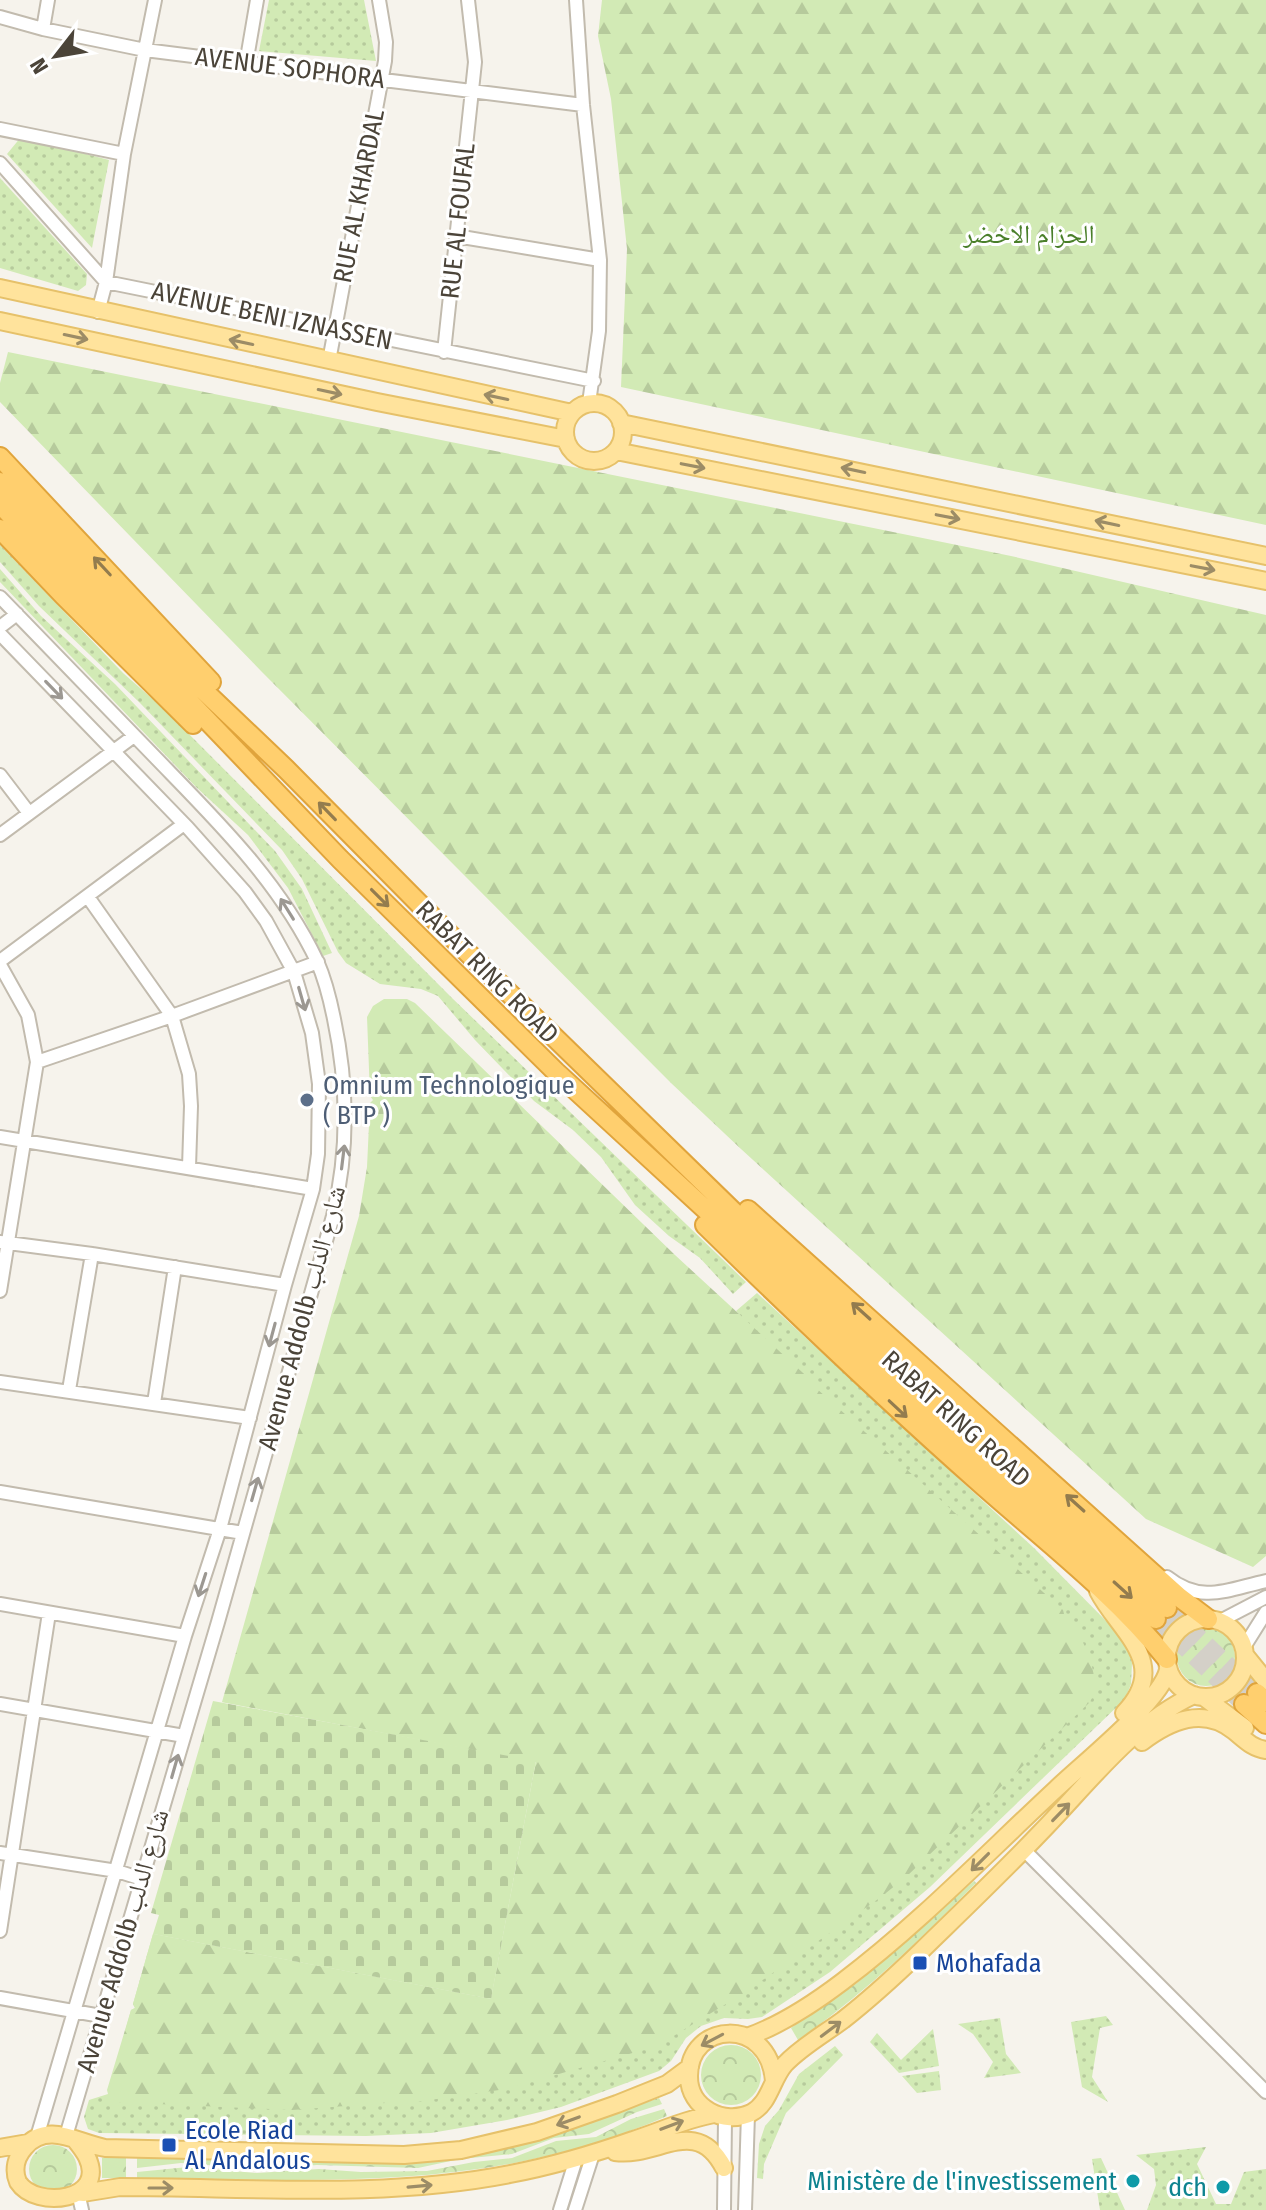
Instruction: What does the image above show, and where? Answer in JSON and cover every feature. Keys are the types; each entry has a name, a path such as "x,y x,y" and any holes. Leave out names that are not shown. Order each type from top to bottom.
{"highway":[{"path":"0,457 257,731 286,769"},
{"name":"RABAT RING ROAD","path":"0,482 182,670 783,1260 1162,1614 940,1425 626,1136 452,970 266,783 0,504"},
{"path":"0,529 213,743 248,773 266,783"},
{"path":"642,1121 708,1172 1188,1605 1214,1620"},
{"path":"626,1136 678,1198 762,1281 928,1437 1096,1586 1151,1639 1168,1664"},
{"path":"1258,1695 1266,1724"}],"main road":[{"path":"0,288 98,312 572,413"},
{"path":"0,321 566,439"},
{"path":"589,403 609,407 617,413 623,432 616,451 609,458 590,461 574,454 566,439 567,421 572,413 589,403"},
{"path":"621,423 1266,556"},
{"path":"616,451 1266,581"},
{"path":"1096,1586 1107,1607 1136,1644 1142,1663 1138,1693 1112,1727 1111,1748"},
{"path":"0,2186 32,2202 54,2208 120,2187 414,2187 510,2174 591,2154 683,2121 748,2114 762,2104 792,2057 885,1985 1024,1850 1157,1692 1168,1664 1168,1648 1179,1629 1197,1619 1214,1620 1238,1634 1258,1695"},
{"path":"747,2037 803,2009 865,1964 1111,1748 1155,1718 1200,1696 1223,1694 1238,1682 1245,1665 1245,1651"},
{"path":"1168,1664 1178,1685 1235,1719 1266,1750"},
{"path":"1111,1748 1137,1745 1165,1726 1188,1717 1201,1717 1221,1723 1254,1747 1266,1750"},
{"path":"720,2116 699,2103 690,2086 690,2067 697,2050 711,2038 729,2033 747,2037 759,2044 768,2054 774,2081"},
{"path":"0,2148 46,2134 105,2148 433,2154 537,2132 660,2087 690,2067"},
{"path":"71,2139 87,2157 90,2166 88,2185 81,2200"},
{"path":"32,2140 22,2150 16,2168 19,2186 32,2202"},
{"path":"591,2154 631,2152 683,2140 696,2141 714,2152 724,2168"}],"street":[{"path":"43,29 48,0"},
{"path":"98,312 106,282 124,154 155,0"},
{"path":"246,64 257,0"},
{"name":"RUE AL KHARDAL","path":"329,361 381,79 386,42 379,0"},
{"name":"RUE AL FOUFAL","path":"444,352 475,62 468,0"},
{"path":"576,0 583,105 600,260 599,331 589,403"},
{"name":"AVENUE SOPHORA","path":"0,17 145,50 583,105"},
{"path":"0,129 124,154"},
{"path":"0,163 106,282"},
{"path":"456,236 600,260"},
{"name":"AVENUE BENI IZNASSEN","path":"106,282 594,381"},
{"name":"Avenue Addolb شارع الدلب","path":"0,597 217,820 257,867 289,912 318,962 329,996 343,1067 345,1095 343,1165 333,1216 101,2016 71,2139"},
{"path":"0,627 17,614"},
{"name":"Avenue Addolb شارع الدلب","path":"0,634 184,824 245,892 266,921 294,972 312,1033 319,1084 318,1154 313,1189 220,1529 185,1636 75,2010 32,2140"},
{"path":"0,835 134,736"},
{"path":"0,775 29,813"},
{"path":"0,1291 3,1243 25,1140 37,1062 28,1015 0,963 184,824"},
{"path":"88,897 172,1016 189,1074 189,1167"},
{"path":"37,1062 318,962"},
{"path":"0,1137 313,1189"},
{"path":"3,1243 285,1285"},
{"path":"69,1390 92,1254"},
{"path":"154,1403 175,1267"},
{"path":"0,1382 250,1418"},
{"path":"0,1492 243,1533"},
{"path":"1133,1555 1157,1568 1179,1586 1199,1592 1224,1593 1266,1581"},
{"path":"1214,1620 1266,1597"},
{"path":"0,1604 185,1636"},
{"path":"1245,1651 1266,1612"},
{"path":"0,1931 6,1854 49,1613"},
{"path":"0,1704 184,1736"},
{"path":"1024,1850 1266,2092"},
{"path":"6,1854 117,1871 142,1879"},
{"path":"0,1998 101,2016"},
{"path":"745,2210 748,2114"},
{"path":"720,2116 724,2210"},
{"path":"560,2210 591,2154"},
{"path":"575,2210 591,2154"}],"green space":[{"path":"269,0 364,0 376,61 259,51"},
{"name":"الحزام الاخضر","path":"602,0 1266,0 1266,525 621,387 627,249 611,99 598,36"},
{"path":"21,137 109,160 92,248 7,154"},
{"path":"0,178 87,274 86,285 78,291 0,268"},
{"path":"8,352 1011,556 1266,615 1266,1556 1253,1567 1146,1519 671,1083 261,671 0,402 0,383"},
{"path":"0,545 123,673 164,709 452,998 746,1282 733,1294 700,1258 669,1236 635,1205 601,1157 573,1130 534,1101 438,996 421,989 380,984 346,963 302,879 282,850 140,703 39,606 0,562"},
{"path":"0,569 41,616 115,684 275,851 302,889 332,953 323,956 288,888 248,835 196,787 0,582"},
{"path":"384,999 407,999 415,1003 816,1388 1063,1610 1090,1659 1094,1694 1089,1703 881,1897 744,1993 657,2046 506,2089 402,2104 292,2110 114,2102 107,2090 131,2010 135,2008 133,2004 153,1934 491,1999 536,1762 222,1702 359,1216 367,1167 370,1103 373,1100 370,1096 367,1017 373,1006"},
{"path":"757,1293 1034,1548 1117,1632 1128,1649 1132,1663 1131,1684 1125,1699 930,1887 830,1972 762,2017 724,2018 701,2026 686,2038 671,2061 659,2071 561,2107 431,2133 366,2136 99,2133 88,2129 84,2117 89,2100 108,2094 131,2010 135,2008 133,2004 153,1934 491,1999 536,1762 222,1702 1023,1620 736,1311"},
{"path":"1206,1628 1217,1630 1226,1637 1233,1646 1233,1668 1226,1677 1217,1684 1206,1686 1195,1684 1186,1677 1179,1668 1177,1657 1179,1646 1186,1637 1195,1630"},
{"path":"213,1701 536,1761 491,1999 153,1934 159,1915 151,1913"},
{"path":"974,1881 976,1883 891,1966 798,2040 791,2028 857,1983"},
{"path":"1106,2016 1113,2025 1100,2028 1092,2077 1108,2102 1082,2087 1071,2022"},
{"path":"1000,2018 1006,2054 1021,2073 984,2078 993,2062 973,2034 958,2024"},
{"path":"933,2029 939,2066 899,2073 870,2042 877,2033 901,2060"},
{"path":"731,2045 742,2047 752,2054 759,2064 759,2086 752,2096 742,2103 731,2105 720,2103 710,2096 703,2086 701,2075 703,2064 710,2054 720,2047"},
{"path":"835,2046 843,2055 786,2113 764,2164 763,2179 757,2178 759,2144 765,2126 779,2110 799,2074"},
{"path":"939,2071 941,2090 917,2093 902,2076"},
{"path":"659,2098 662,2104 589,2134 554,2138 512,2154 460,2159 418,2168 317,2165 263,2169 181,2163 137,2168 137,2158 306,2160 549,2136"},
{"path":"664,2109 667,2116 602,2141 471,2170 340,2180 137,2178 137,2172 188,2167 257,2173 319,2169 427,2171 512,2158 556,2141 596,2137 631,2119"},
{"path":"53,2145 70,2152 77,2169 70,2186 53,2193 36,2186 29,2169 36,2152"},
{"path":"1206,2147 1197,2164 1216,2204 1231,2204 1244,2172 1266,2169 1266,2210 1147,2210 1156,2185 1154,2169 1136,2155"},
{"path":"102,2158 126,2158 126,2178 102,2178"},
{"path":"1101,2158 1125,2210 1100,2210 1092,2159"}],"tunnel":[{"path":"1167,1608 1257,1693"},
{"path":"1156,1619 1244,1704"}],"place":[{"name":"Omnium Technologique ( BTP )","path":"307,1100"},
{"name":"Mohafada","path":"920,1963"},
{"name":"Ecole Riad Al Andalous","path":"169,2145"},
{"name":"Ministère de l'investissement","path":"1133,2181"},
{"name":"dch","path":"1223,2187"}]}
